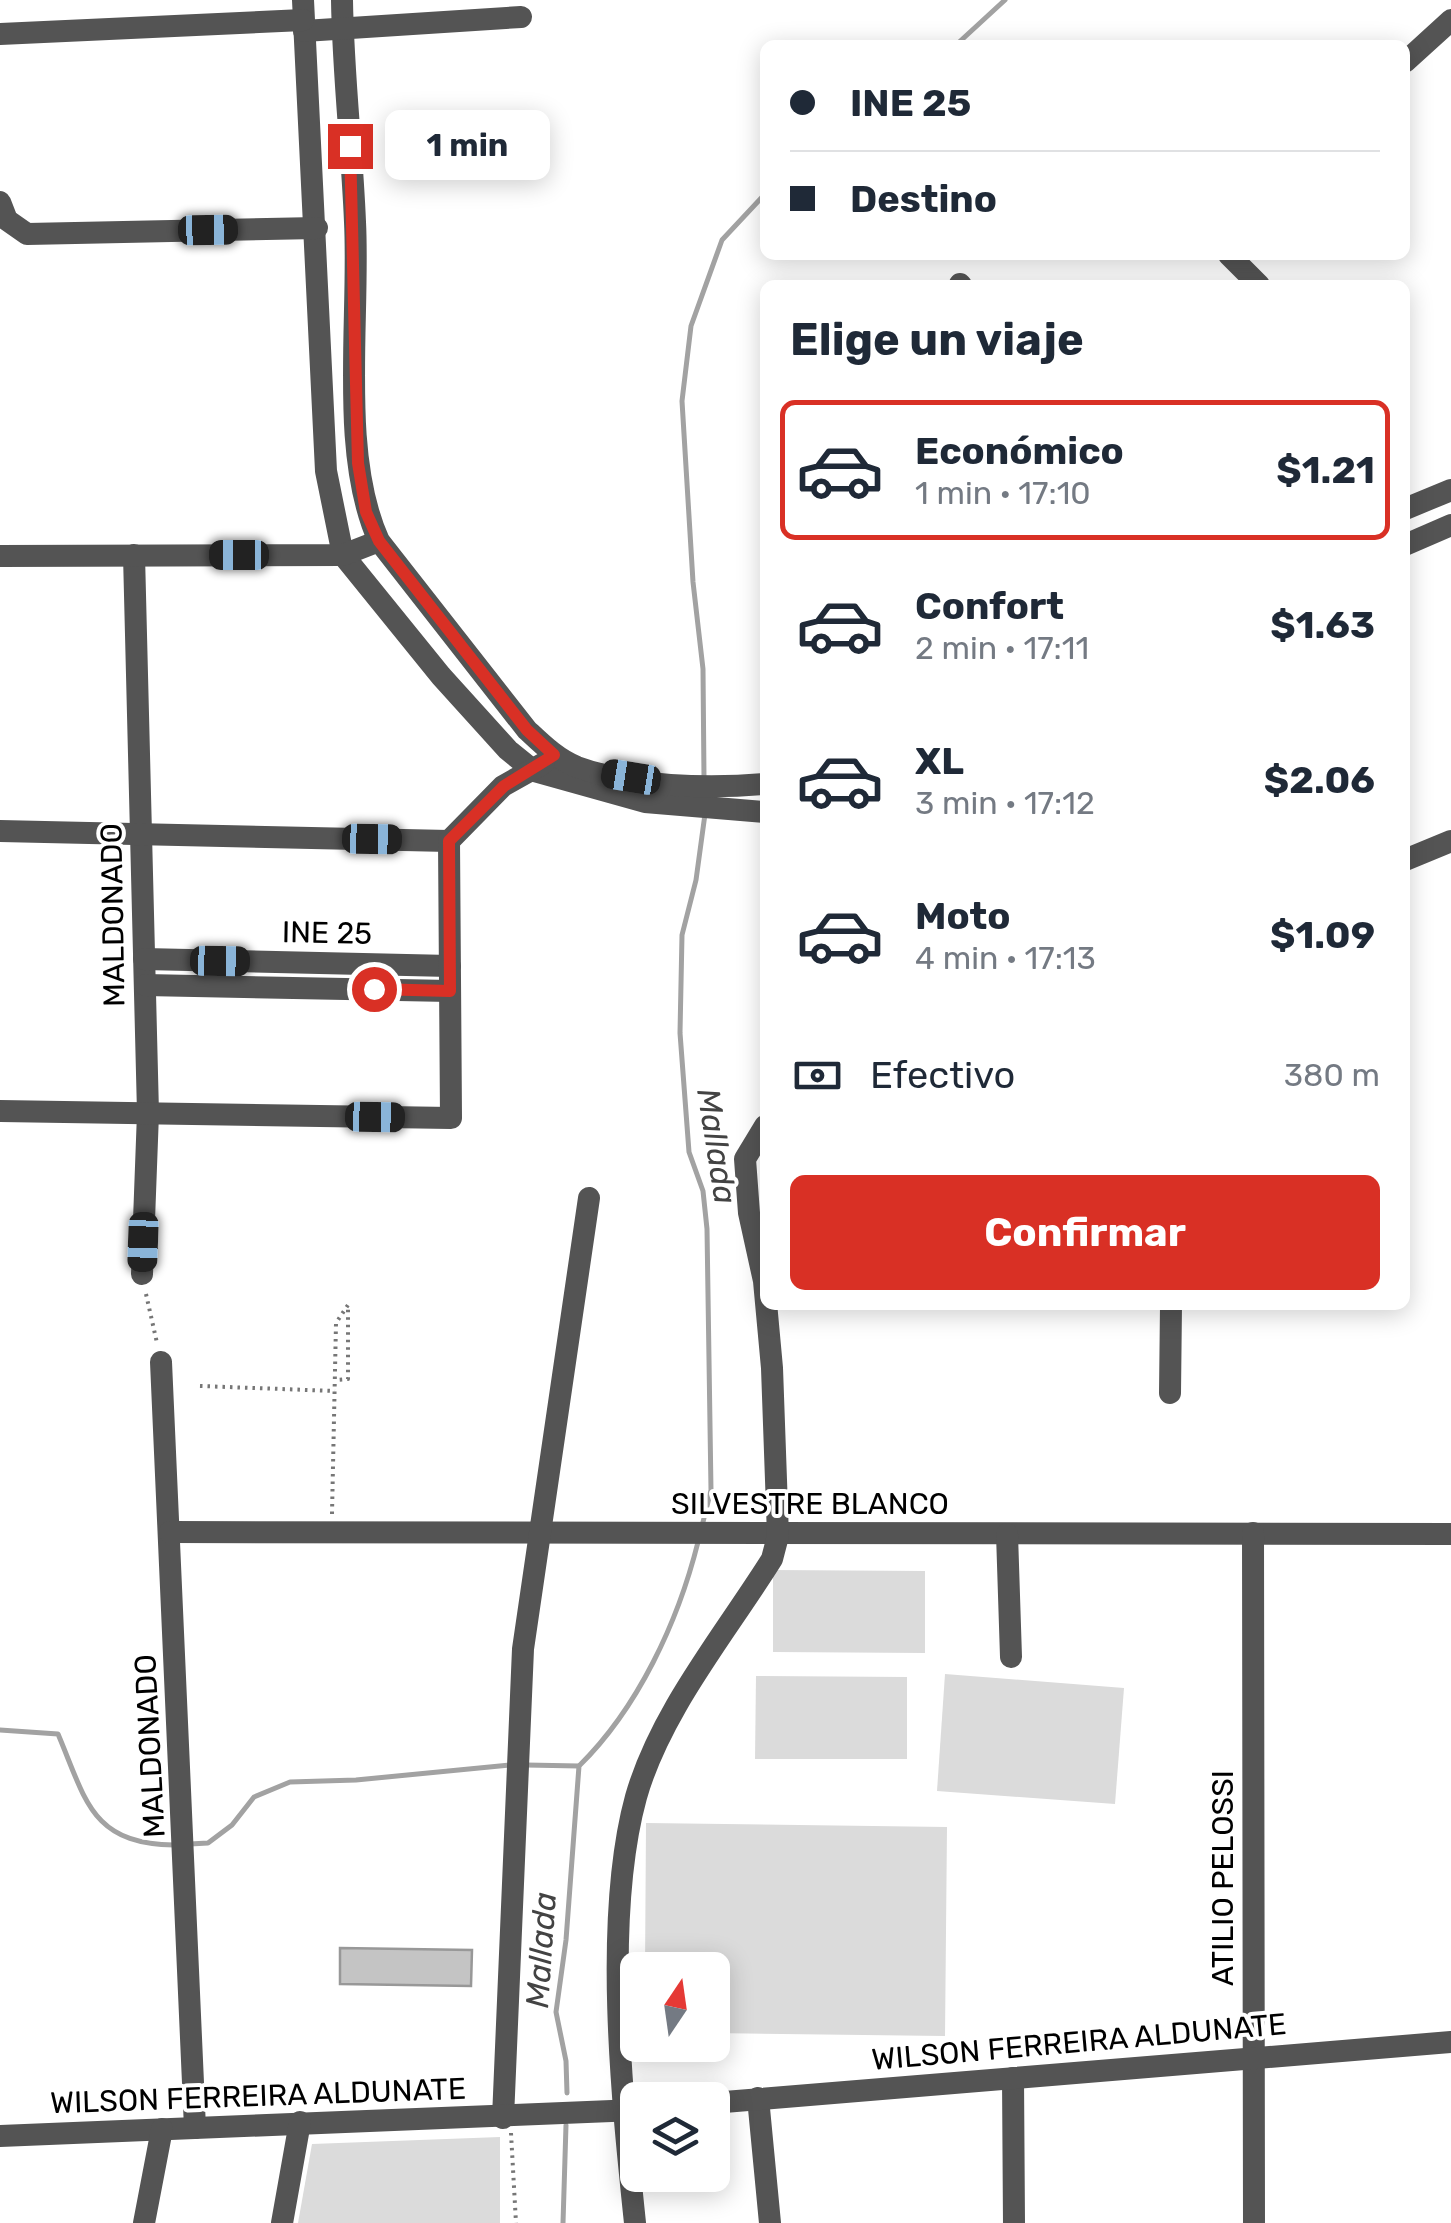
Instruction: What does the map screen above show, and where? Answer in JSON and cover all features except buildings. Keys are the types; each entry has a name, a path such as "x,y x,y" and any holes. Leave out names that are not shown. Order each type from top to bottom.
{"street":[{"path":"342,0 356,224 358,463 366,512 379,541 527,730 554,755 599,772 682,783 760,784"},
{"path":"0,34 304,17 342,28 521,16"},
{"path":"304,17 326,471 344,555 452,688 508,750 534,771 575,786 682,808 760,812"},
{"path":"1410,57 1451,20"},
{"path":"0,202 7,220 27,234 317,228"},
{"path":"1234,260 1255,280"},
{"path":"1410,507 1451,490"},
{"path":"1410,539 1451,525"},
{"path":"0,556 344,555 379,541"},
{"name":"MALDONADO","path":"134,555 148,1113 142,1274"},
{"path":"0,1111 450,1118 449,841 504,786 534,771 554,755"},
{"path":"0,832 449,841"},
{"path":"1410,858 1451,841"},
{"name":"INE 25","path":"144,959 450,966"},
{"name":"INE 25","path":"145,985 450,991"},
{"path":"760,1133 746,1159 749,1214 760,1264"},
{"path":"504,2118 522,1648 589,1198"},
{"path":"628,2082 619,1911 636,1798 665,1728 772,1559 778,1536 767,1310"},
{"path":"1170,1393 1171,1310"},
{"name":"MALDONADO","path":"161,1362 195,2128"},
{"name":"SILVESTRE BLANCO","path":"170,1532 541,1536 1451,1534"},
{"path":"1007,1534 1011,1657"},
{"name":"ATILIO PELOSSI","path":"1254,1534 1254,2223"},
{"name":"WILSON FERREIRA ALDUNATE","path":"730,2100 1451,2042"},
{"path":"1013,2078 1014,2223"},
{"path":"758,2098 770,2223"},
{"name":"WILSON FERREIRA ALDUNATE","path":"0,2136 620,2111"},
{"path":"282,2223 300,2122"},
{"path":"144,2223 162,2130"},
{"path":"634,2192 635,2223"}],"path":[{"path":"142,1274 161,1362"},
{"path":"332,1534 336,1324 348,1305 348,1378 335,1380"},
{"path":"200,1386 335,1391"},
{"path":"504,2118 513,2139 516,2223"}],"shaded area":[{"path":"773,1570 925,1571 925,1653 773,1652"},
{"path":"945,1674 1124,1688 1115,1804 937,1791"},
{"path":"756,1676 907,1677 907,1759 755,1759"},
{"path":"646,1823 947,1827 945,2036 730,2033 730,1952 645,1952"},
{"path":"500,2137 500,2223 298,2223 312,2144"}],"waterway":[{"name":"Mallada","path":"961,40 1005,0"},
{"name":"Mallada","path":"704,778 703,669 693,582 682,401 691,326 722,240 760,199"},
{"name":"Mallada","path":"702,1526 711,1490 707,1229 703,1191 689,1152 680,1033 682,935 696,880 705,814"},
{"name":"Mallada","path":"567,2093 566,2061 556,2012 566,1940 579,1766 620,1718 653,1662 679,1603 698,1542"},
{"path":"0,1730 58,1734 85,1798 108,1827 146,1843 174,1845"},
{"path":"190,1844 208,1843 232,1825 254,1797 290,1782 356,1780 510,1765"},
{"path":"526,1765 579,1766"},
{"name":"Mallada","path":"563,2223 566,2125"}],"route":[{"path":"350,146 356,224 358,463 366,512 379,541 415,590 527,730 554,755 534,771 504,786 449,841 450,991 374,989"}]}
